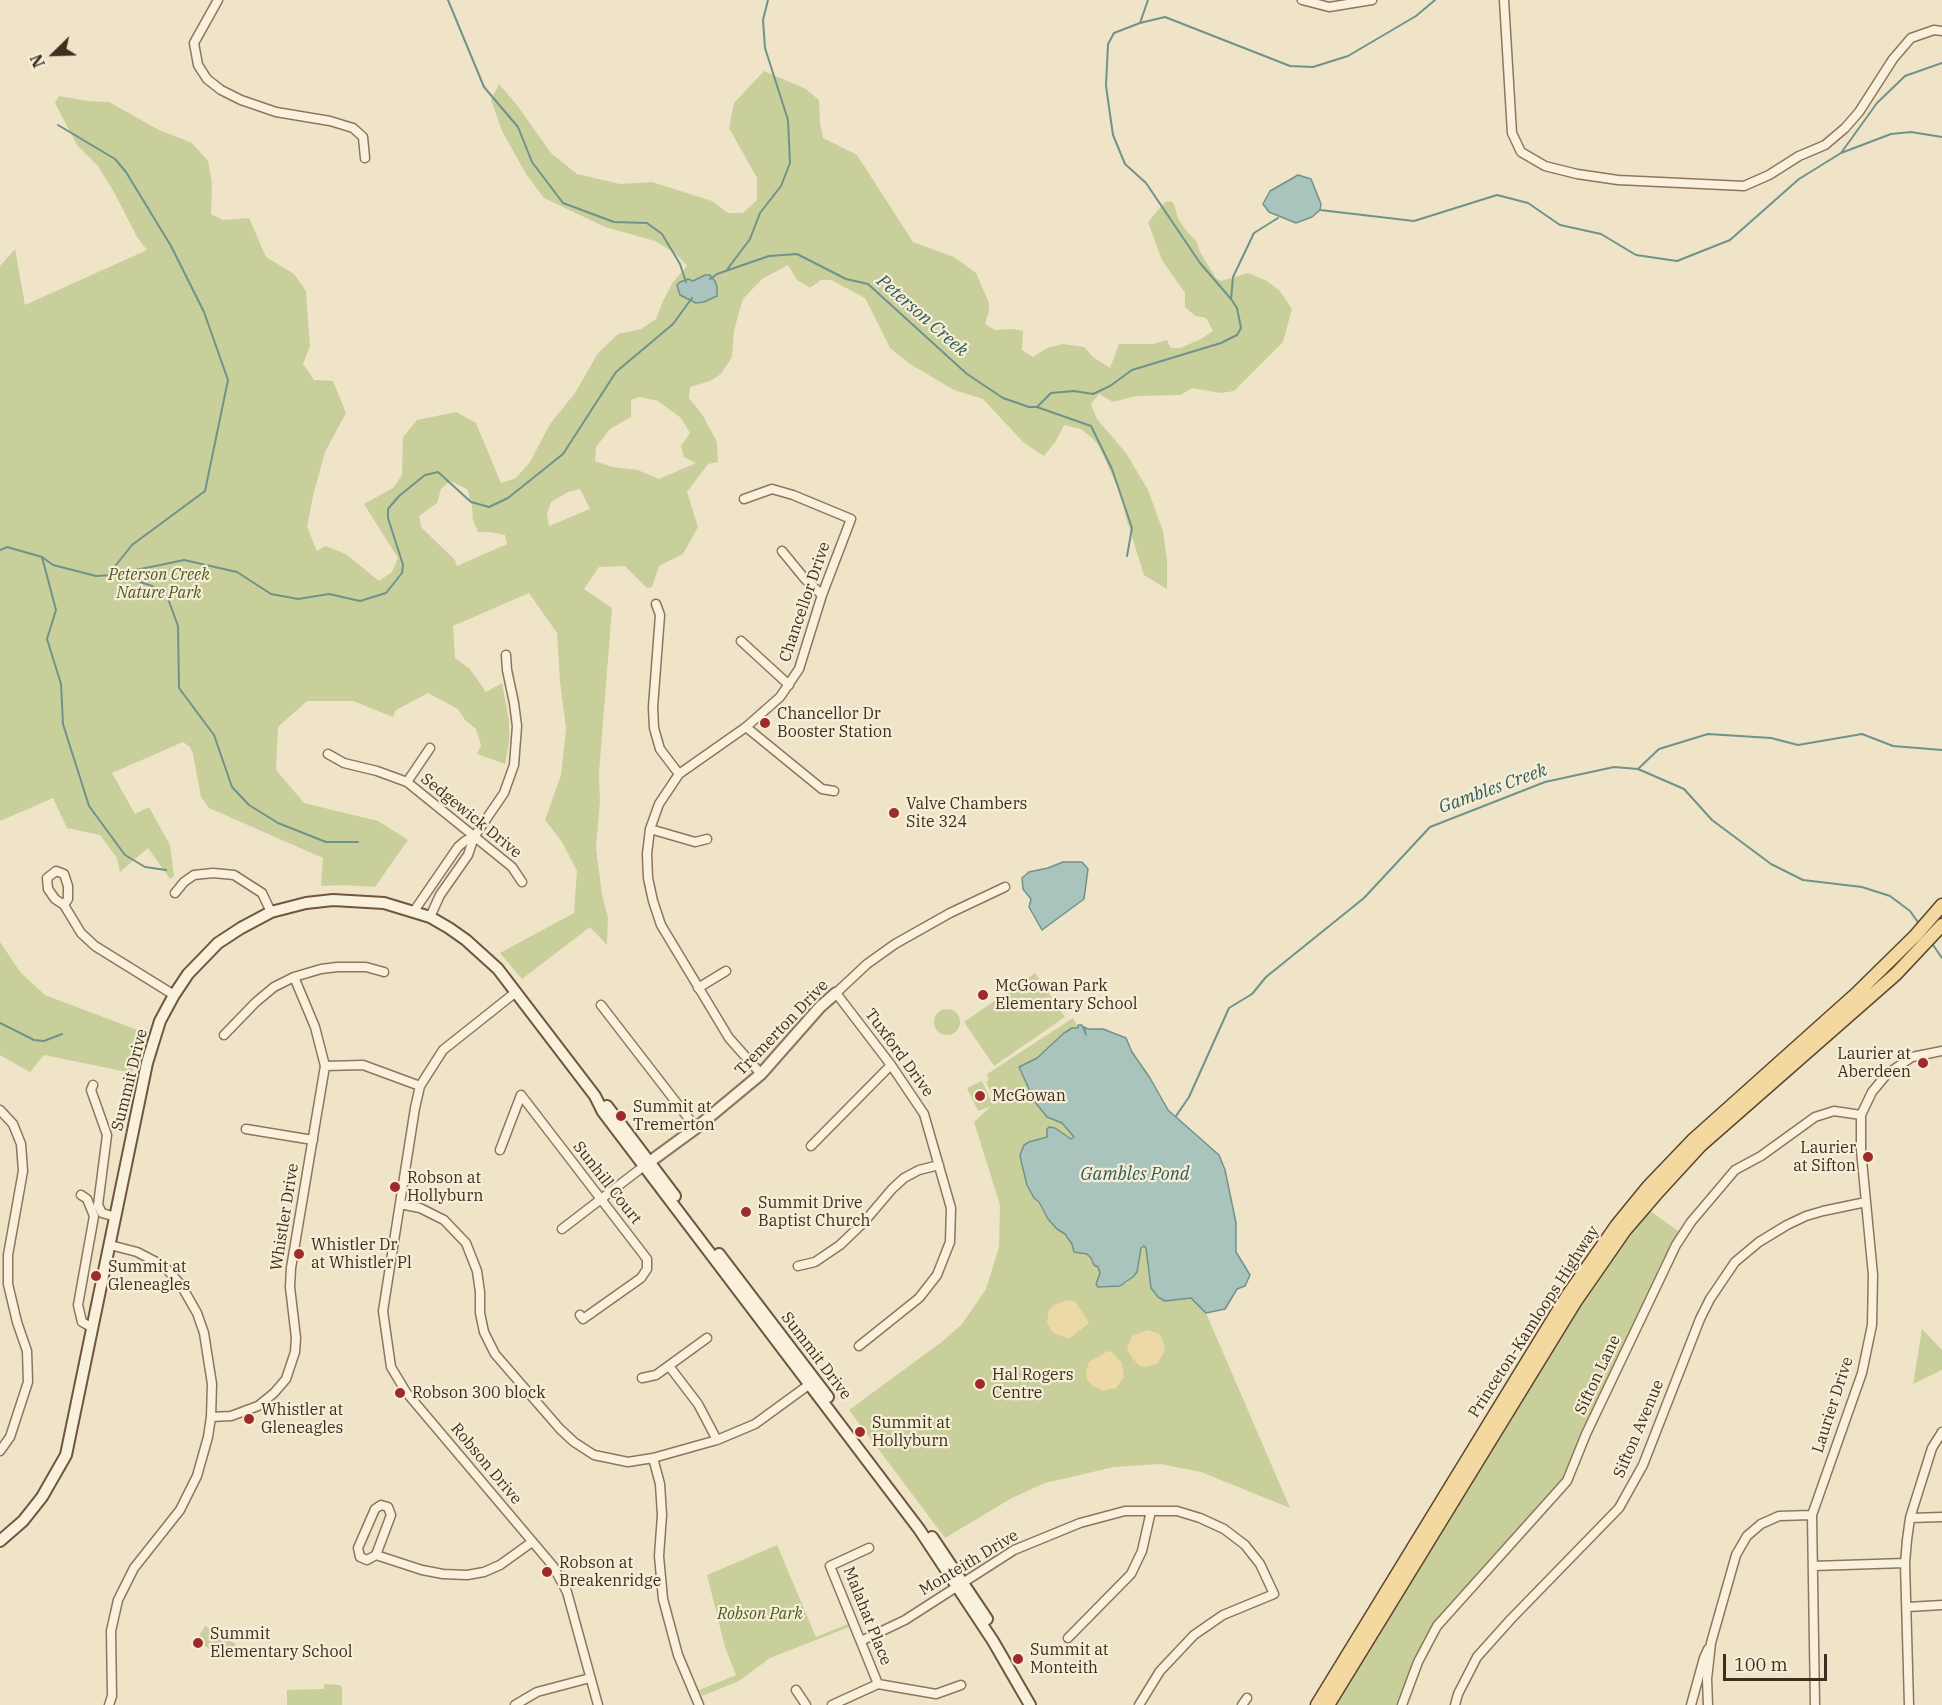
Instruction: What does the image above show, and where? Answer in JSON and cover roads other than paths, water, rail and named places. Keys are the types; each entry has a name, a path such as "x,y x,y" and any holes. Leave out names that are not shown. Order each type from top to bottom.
{"main road":[{"name":"Summit Drive","path":"0,1541 23,1521 42,1497 66,1455 147,1063 160,1021 174,995 188,974 218,943 271,912 306,903 355,900 384,903 430,916 450,928 498,969 595,1096 603,1112 647,1164 812,1383 960,1584 1001,1641 1038,1705"},
{"name":"Princeton-Kamloops Highway","path":"1317,1705 1568,1295 1617,1225 1648,1186 1687,1146 1726,1108 1834,1014 1916,935 1942,905"},
{"name":"Princeton-Kamloops Highway","path":"1328,1705 1575,1302 1625,1230 1701,1145 1896,974 1942,925"},
{"path":"1923,947 1942,934"},
{"name":"Tremerton Drive","path":"647,1164 696,1128 761,1074 820,1007 836,993"},
{"name":"Summit Drive","path":"960,1584 1030,1705"}],"street":[{"path":"218,0 194,43 198,65 207,79 220,90 241,100 276,111 352,128 363,137 365,158"},
{"path":"1302,0 1329,7 1372,0"},
{"path":"1504,0 1512,133 1521,152 1545,166 1577,174 1618,180 1744,186 1799,156 1825,145 1859,112 1893,59 1911,38 1934,30 1942,31"},
{"name":"Chancellor Drive","path":"744,499 772,489 793,495 851,519 822,595 799,669 780,697 746,727 679,774 659,804 650,829 647,854 653,901 661,925 729,1038 761,1074"},
{"path":"782,551 805,579 822,595"},
{"path":"656,604 660,615 653,707 654,728 660,749 679,774"},
{"path":"741,640 789,685"},
{"path":"430,916 440,895 468,855 474,837 504,793 514,765 517,726 506,655"},
{"path":"746,727 822,789 834,791"},
{"path":"407,782 430,748"},
{"name":"Sedgewick Drive","path":"328,754 344,763 377,771 407,782 512,867 522,882"},
{"path":"650,829 695,842 707,839"},
{"path":"414,911 458,846 474,837"},
{"path":"176,893 184,882 194,875 213,873 234,875 262,893 271,912"},
{"name":"Tremerton Drive","path":"836,993 867,964 895,944 950,913 1005,887"},
{"path":"64,905 81,933 95,946 174,995"},
{"path":"224,1035 274,987 294,977 337,967 366,967 384,972"},
{"path":"698,988 726,971"},
{"name":"Whistler Drive","path":"211,1417 244,1413 258,1406 286,1379 292,1365 296,1338 290,1287 291,1268 325,1066 315,1027 294,977"},
{"name":"Robson Drive","path":"516,992 443,1050 420,1086 382,1311 391,1367 406,1392 553,1566 567,1592 598,1705"},
{"name":"Tuxford Drive","path":"836,993 891,1065 924,1114 951,1208 950,1242 937,1275 919,1298 859,1346"},
{"path":"601,1005 696,1128"},
{"name":"Laurier Drive","path":"1815,1705 1812,1515 1862,1373 1872,1325 1873,1275 1860,1134 1861,1115 1872,1092 1887,1074 1912,1058 1942,1051"},
{"path":"325,1066 363,1065 420,1086"},
{"path":"811,1146 891,1065"},
{"path":"93,1085 91,1090 107,1135 98,1205 102,1213 116,1217"},
{"name":"Sunhill Court","path":"500,1150 521,1095 647,1259 647,1269 640,1278 584,1319 580,1315"},
{"path":"0,1110 13,1124 21,1144 23,1171 8,1255 8,1284 27,1351 28,1382 10,1437 0,1451"},
{"name":"Sifton Lane","path":"1402,1705 1418,1662 1437,1626 1567,1481 1586,1434 1676,1245 1691,1222 1735,1170 1761,1156 1815,1117 1834,1111 1861,1115"},
{"path":"246,1128 313,1140"},
{"name":"Tremerton Drive","path":"562,1228 647,1164"},
{"path":"798,1266 815,1262 840,1245 904,1178 919,1170 939,1165"},
{"path":"81,1195 87,1199 94,1216 78,1305 82,1322 93,1328"},
{"name":"Sifton Avenue","path":"1455,1705 1477,1657 1619,1508 1643,1465 1700,1319 1710,1299 1735,1262 1759,1242 1787,1225 1823,1211 1866,1202"},
{"path":"400,1204 420,1208 444,1220 466,1243 477,1271 480,1313 484,1332 495,1354 560,1429 574,1442 594,1455 628,1462 653,1458 717,1440 755,1424 812,1383"},
{"path":"110,1245 137,1252 164,1266 181,1285 197,1313 206,1342 212,1384 211,1417 203,1456 190,1492 169,1526 134,1568 118,1600 111,1631 112,1696 110,1705"},
{"path":"642,1378 657,1375 707,1338"},
{"path":"669,1366 698,1404 717,1440"},
{"path":"1909,1705 1905,1563 1910,1518 1932,1448 1942,1432"},
{"path":"653,1458 660,1484 662,1515 659,1556 663,1599 678,1655 699,1705"},
{"path":"376,1555 391,1515 388,1508 381,1505 375,1509 358,1548 360,1557 367,1560 376,1555 422,1570 467,1575 484,1572 500,1565 532,1542"},
{"name":"Monteith Drive","path":"861,1641 905,1620 1014,1550 1080,1523 1125,1511 1177,1511 1224,1529 1245,1545 1260,1564 1274,1594 1223,1615 1194,1635 1160,1671 1143,1704"},
{"path":"1068,1638 1131,1574 1142,1551 1150,1511"},
{"path":"1691,1705 1736,1556 1748,1536 1761,1524 1779,1516 1812,1515"},
{"path":"1910,1518 1942,1517"},
{"name":"Malahat Place","path":"869,1548 830,1566 878,1684"},
{"path":"1813,1566 1905,1563"},
{"path":"1908,1607 1942,1605"},
{"path":"1708,1705 1707,1679 1711,1643"},
{"path":"515,1705 537,1692 590,1678"},
{"path":"832,1705 878,1684 936,1694 961,1685"},
{"path":"795,1690 806,1705"}],"water":[{"path":"1298,175 1311,179 1321,204 1320,210 1312,217 1296,223 1269,212 1263,204 1270,191"},
{"path":"710,275 715,281 717,296 696,303 680,295 677,285 680,282 688,279 693,281"},
{"path":"1063,862 1082,862 1088,869 1084,899 1042,930 1029,907 1031,899 1023,889 1022,878 1029,872"},
{"name":"Gambles Pond","path":"1078,1025 1082,1025 1086,1035 1084,1027 1103,1029 1126,1038 1132,1052 1168,1110 1219,1155 1225,1170 1236,1223 1236,1252 1250,1275 1245,1286 1237,1289 1225,1309 1206,1313 1191,1298 1165,1301 1158,1297 1151,1288 1144,1246 1141,1248 1137,1272 1133,1277 1120,1286 1098,1287 1096,1284 1100,1273 1098,1267 1087,1254 1074,1252 1065,1234 1048,1219 1027,1185 1020,1155 1024,1145 1047,1137 1049,1127 1055,1128 1071,1139 1074,1137 1062,1123 1047,1117 1035,1102 1019,1067 1037,1058 1064,1033 1072,1028 1078,1028"}],"waterway":[{"path":"448,0 484,87 518,127 532,162 563,203 614,222 647,223 662,234 680,264 686,282"},
{"path":"726,271 750,239 760,213 781,186 790,163 788,120 765,48 763,20 768,0"},
{"path":"1140,23 1148,0"},
{"name":"Peterson Creek","path":"1037,407 1051,393 1074,391 1093,394 1110,386 1132,370 1221,343 1237,335 1241,328 1237,308 1231,299 1200,263 1146,183 1125,164 1113,135 1106,86 1108,44 1114,33 1165,17 1290,66 1313,67 1348,56 1416,16 1435,0"},
{"path":"1841,153 1877,103 1905,76 1942,63"},
{"path":"58,125 115,159 126,172 171,246 204,312 228,380 205,491 132,545 108,575"},
{"path":"1320,210 1414,221 1497,195 1528,203 1560,225 1601,234 1636,255 1677,261 1730,240 1799,179 1841,153 1891,134 1911,132 1942,137"},
{"path":"1231,299 1233,277 1254,233 1278,218"},
{"name":"Peterson Creek","path":"710,279 717,274 769,256 797,254 846,279 868,284 967,374 1003,398 1091,426 1112,469 1132,528 1127,556"},
{"name":"Peterson Creek","path":"0,550 7,547 42,557 53,565 96,576 112,575 184,560 237,572 271,594 298,599 329,594 360,601 386,593 402,573 403,565 388,518 388,509 399,496 425,475 438,472 471,502 489,507 508,498 563,454 616,372 673,324 692,298"},
{"path":"42,557 56,610 47,639 61,684 63,724 89,806 125,855 145,867 166,870"},
{"path":"117,574 152,586 167,596 178,626 179,688 214,735 232,787 249,805 278,823 326,842 358,842"},
{"name":"Gambles Creek","path":"1639,768 1659,749 1708,734 1771,738 1798,745 1862,734 1893,746 1942,750"},
{"name":"Gambles Creek","path":"1176,1116 1189,1097 1229,1008 1252,994 1266,977 1364,898 1430,827 1545,782 1614,767 1638,769 1684,789 1712,820 1771,864 1803,880 1862,887 1890,896 1910,911 1920,925"},
{"path":"1931,942 1942,958"},
{"path":"0,1023 34,1040 44,1041 62,1034"}],"place":[{"name":"Chancellor Dr Booster Station","path":"765,723"},
{"name":"Valve Chambers Site 324","path":"894,813"},
{"name":"McGowan Park Elementary School","path":"983,995"},
{"name":"Laurier at Aberdeen","path":"1923,1063"},
{"name":"McGowan","path":"980,1096"},
{"name":"Summit at Tremerton","path":"621,1116"},
{"name":"Laurier at Sifton","path":"1868,1157"},
{"name":"Robson at Hollyburn","path":"395,1187"},
{"name":"Summit Drive Baptist Church","path":"746,1212"},
{"name":"Whistler Dr at Whistler Pl","path":"299,1254"},
{"name":"Summit at Gleneagles","path":"96,1276"},
{"name":"Hal Rogers Centre","path":"980,1384"},
{"name":"Robson 300 block","path":"400,1393"},
{"name":"Whistler at Gleneagles","path":"249,1419"},
{"name":"Summit at Hollyburn","path":"860,1432"},
{"name":"Robson at Breakenridge","path":"547,1572"},
{"name":"Summit Elementary School","path":"198,1643"},
{"name":"Summit at Monteith","path":"1018,1659"}],"park label":[{"name":"Peterson Creek Nature Park","path":"159,584"},
{"name":"Robson Park","path":"760,1614"}]}
